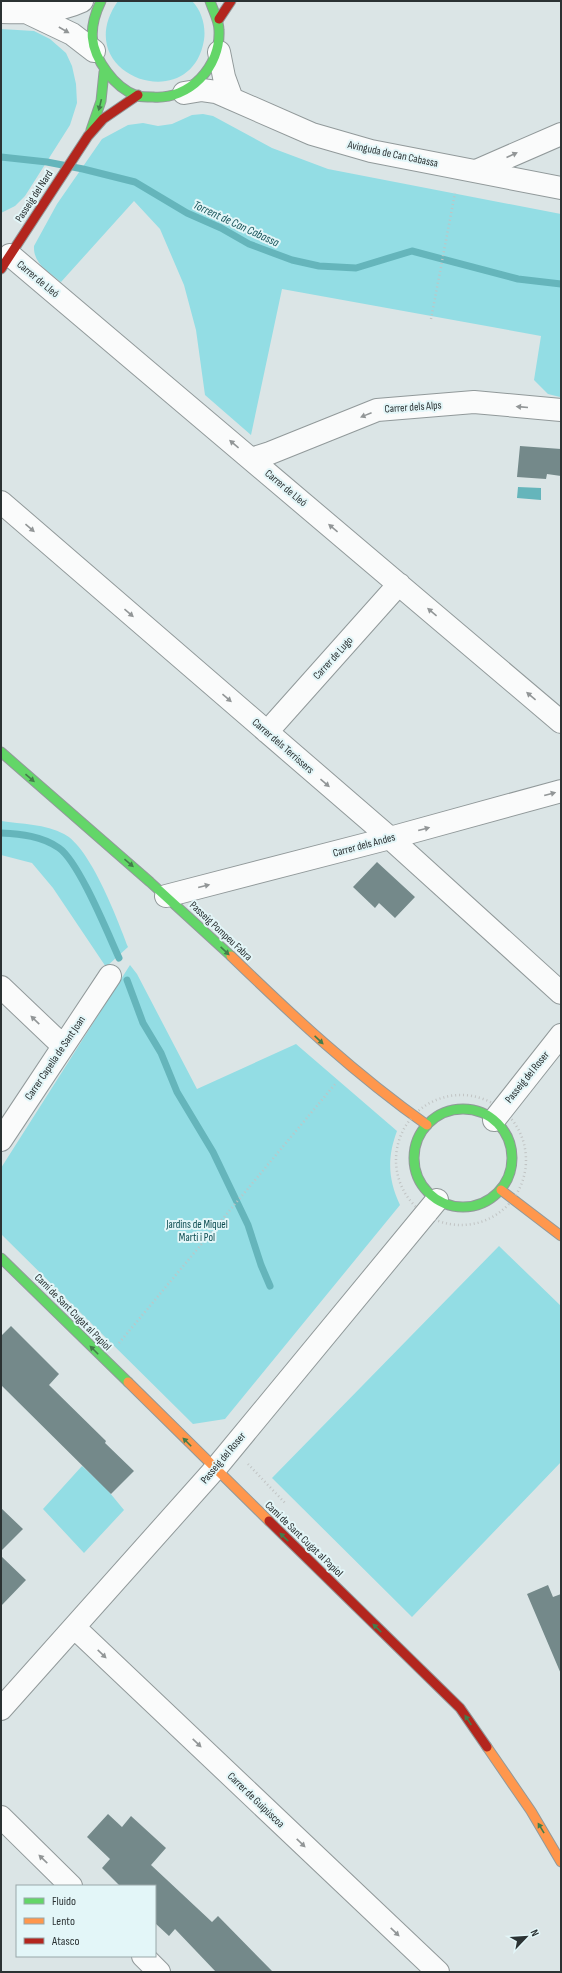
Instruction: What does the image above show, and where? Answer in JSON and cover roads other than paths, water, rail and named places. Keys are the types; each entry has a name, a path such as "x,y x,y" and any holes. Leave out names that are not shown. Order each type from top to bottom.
{"street":[{"path":"1,12 30,14 71,6 82,1"},
{"path":"101,1 94,14 91,36 94,51 104,72 118,86 138,96 164,99 184,93 202,79 219,52"},
{"path":"210,1 219,20"},
{"path":"231,1 224,9 219,20 219,52 224,77 232,99"},
{"path":"30,14 72,34 94,51"},
{"name":"Passeig del Nard","path":"88,136 101,103 104,89 104,72"},
{"name":"Avinguda de Can Cabassa","path":"184,93 202,90 216,92 312,134 370,151 561,188"},
{"name":"Passeig del Nard","path":"6,262 53,187 88,136 103,119 138,96"},
{"path":"476,171 561,134"},
{"name":"Carrer de Lleó","path":"6,262 250,459 561,722"},
{"name":"Carrer dels Alps","path":"250,459 270,453 378,410 474,402 561,410"},
{"name":"Carrer dels Terrissers","path":"1,502 390,838 561,993"},
{"name":"Carrer de Lugo","path":"267,732 399,584"},
{"name":"Passeig Pompeu Fabra","path":"1,752 166,896 349,1068 427,1125"},
{"name":"Carrer dels Andes","path":"166,896 390,838 561,791"},
{"name":"Carrer Capella de Sant Joan","path":"1,1140 110,976"},
{"path":"1,987 63,1046"},
{"name":"Passeig del Roser","path":"498,1114 561,1035"},
{"path":"467,1109 498,1114 503,1129 509,1140 512,1153 512,1166 508,1178 501,1190 491,1199 478,1205 464,1207 450,1206 421,1208 426,1190 418,1178 414,1164 414,1150 419,1137 427,1125 438,1116 452,1110 467,1109"},
{"path":"501,1190 561,1236"},
{"name":"Passeig del Roser","path":"1,1709 232,1448 421,1208"},
{"name":"Camí de Sant Cugat al Papiol","path":"1,1258 214,1469 460,1708 530,1811 561,1862"},
{"name":"Carrer de Guipúscoa","path":"74,1627 438,1972"},
{"path":"1,1817 70,1885"},
{"path":"144,1957 159,1972"}],"waterway":[{"name":"Torrent de Can Cabassa","path":"1,157 47,162 135,182 187,213 221,228 249,244 292,260 319,266 356,268 412,251 518,279 561,284"},
{"path":"1,833 38,838 59,848 67,856 84,883 119,958"},
{"path":"127,980 143,1023 161,1053 177,1092 213,1152 248,1225 261,1265 270,1286"}],"park label":[{"name":"Jardins de Miquel Martí i Pol","path":"197,1230"}]}
